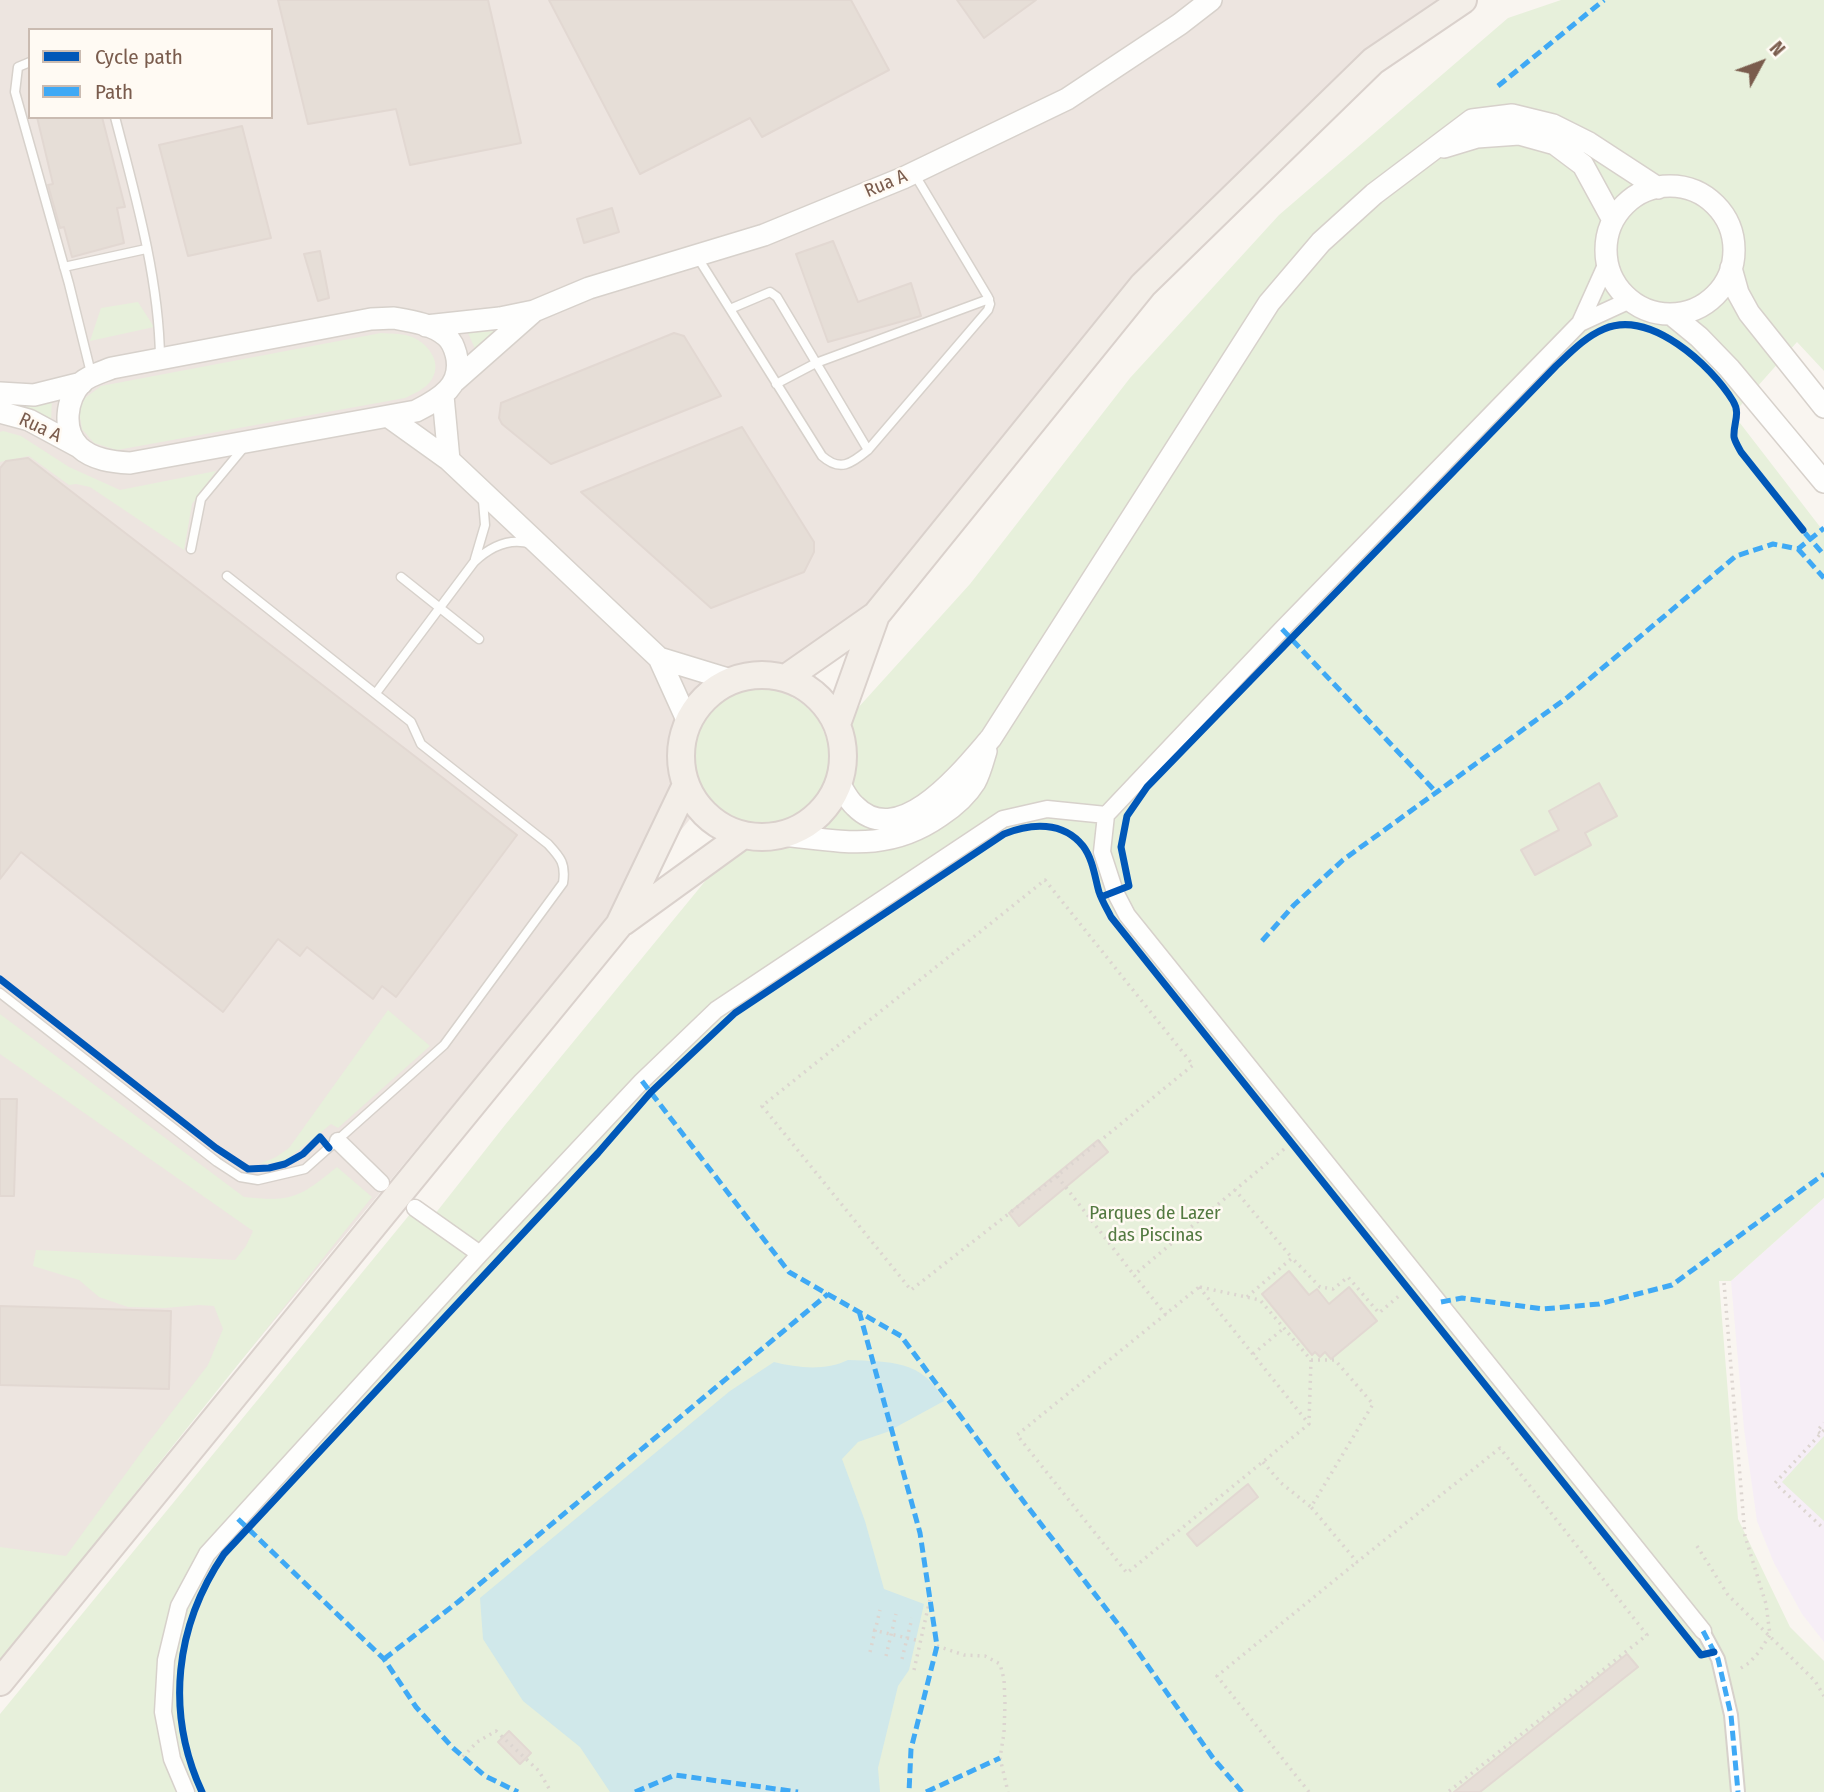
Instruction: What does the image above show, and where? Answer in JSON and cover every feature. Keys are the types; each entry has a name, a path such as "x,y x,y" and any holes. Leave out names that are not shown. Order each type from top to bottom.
{"main road":[{"path":"786,678 876,615 1143,285 1373,61 1463,0"},
{"path":"837,724 876,615"},
{"path":"758,674 786,678 807,688 825,704 837,724 843,764 839,783 830,801 817,816 800,828 782,835 743,835 725,828 695,803 686,785 681,764 681,743 698,704 713,690 731,680 758,674"},
{"path":"0,1682 619,925 686,785"},
{"path":"619,925 743,835"}],"street":[{"name":"Rua A","path":"0,393 34,395 87,379 112,368 371,319 394,318 426,326 500,318 534,311 589,288 764,235 914,173 1067,99 1180,24 1211,0"},
{"path":"839,783 855,807 876,818 897,818 919,809 950,784 991,738 1269,303 1321,242 1374,194 1429,151 1472,120 1512,115 1553,125 1589,144 1658,188"},
{"path":"1429,151 1477,137 1519,134 1555,144 1583,165 1613,220"},
{"path":"1658,188 1687,188 1705,196 1720,211 1730,228 1734,248 1731,268 1723,287 1709,301 1691,311 1671,314 1649,311 1630,300 1615,284 1607,263 1606,241 1613,220 1626,202 1645,191 1658,188"},
{"path":"1607,263 1580,323 1105,815 1102,852 1115,892 1127,915 1703,1631 1718,1659 1731,1715 1738,1792"},
{"path":"1731,268 1738,293 1749,313 1824,407"},
{"path":"1580,323 1630,300"},
{"name":"Rua A","path":"0,412 29,420 94,456 130,463 389,417 416,411 449,388 534,311"},
{"path":"1671,314 1699,337 1728,368 1824,482"},
{"path":"426,326 444,334 452,342 458,363 449,388 449,460"},
{"path":"79,447 72,435 68,413 71,398 87,379"},
{"path":"389,417 449,460 659,658 688,722"},
{"path":"659,658 731,680"},
{"path":"782,835 853,842 885,841 922,828 952,807 975,782 991,738"},
{"path":"186,1792 172,1759 163,1712 166,1660 178,1606 207,1553 642,1081 716,1010 1003,819 1047,809 1105,815"},
{"path":"338,1142 381,1183"},
{"path":"415,1208 480,1254"}],"lane":[{"path":"28,63 18,67 15,92 64,267 87,379"},
{"path":"115,119 160,318 160,358"},
{"path":"697,256 822,456 839,466 849,463 867,450 988,310 989,299 914,173"},
{"path":"64,267 146,249"},
{"path":"730,309 770,292 777,297 867,450"},
{"path":"776,384 816,363 989,299"},
{"path":"191,549 201,499 247,443"},
{"path":"474,562 485,526 485,509 480,489"},
{"path":"376,693 474,562 488,549 504,543 524,542 541,547"},
{"path":"0,993 217,1162 240,1177 258,1180 305,1169 444,1045 563,883 563,860 548,844 421,744 411,722 227,576"},
{"path":"401,577 479,639"}],"path":[{"path":"1045,880 1194,1065 1057,1176 911,1290 762,1106 1045,880"},
{"path":"1134,1275 1284,1149"},
{"path":"1057,1176 1166,1315"},
{"path":"1235,1191 1320,1287 1333,1289 1349,1277 1379,1313 1400,1295"},
{"path":"1247,1297 1292,1258"},
{"path":"1724,1283 1745,1536 1766,1604 1770,1635 1749,1663 1738,1670"},
{"path":"1199,1287 1260,1300 1311,1360 1309,1424 1127,1573 1017,1435 1199,1287"},
{"path":"1199,1287 1309,1424"},
{"path":"1253,1354 1284,1328"},
{"path":"1311,1360 1335,1360 1373,1404 1311,1507"},
{"path":"1824,1423 1817,1431 1822,1432 1774,1483 1824,1529"},
{"path":"1309,1792 1217,1676 1500,1448 1647,1635 1448,1792"},
{"path":"1263,1462 1281,1483 1311,1507 1357,1562"},
{"path":"1697,1546 1728,1595 1815,1681 1824,1696"},
{"path":"914,1670 930,1599"},
{"path":"870,1652 880,1609"},
{"path":"886,1656 896,1614"},
{"path":"902,1659 912,1618"},
{"path":"873,1630 920,1641"},
{"path":"937,1646 964,1655 985,1656 1000,1664 1004,1679 1005,1704 1000,1758 1008,1792"},
{"path":"463,1757 477,1742 496,1731 539,1771 551,1792"}],"shaded area":[{"path":"0,0 1453,0 1109,314 0,1651"},
{"path":"1824,1198 1824,1642 1802,1614 1774,1563 1757,1521 1744,1429 1731,1281"}],"green space":[{"name":"Parques de Lazer das Piscinas","path":"1561,0 1824,0 1824,371 1797,342 1733,414 1824,532 1824,1198 1731,1281 1719,1281 1738,1519 1790,1627 1824,1661 1824,1792 0,1792 0,1714 415,1208 431,1219 752,824 719,809 710,801 699,783 694,763 696,743 703,724 715,709 730,697 749,690 777,691 807,707 818,719 828,741 970,584 1130,378 1279,215 1508,18"},
{"path":"138,302 154,327 90,341 101,308"},
{"path":"504,330 476,351 468,333"},
{"path":"381,333 409,336 427,347 434,359 435,372 427,385 405,398 117,450 94,443 82,429 79,411 85,398 101,386"},
{"path":"52,398 51,422 11,403"},
{"path":"0,432 21,436 69,467 120,490 216,471 192,504 184,550 90,487 69,485 29,456 0,462"},
{"path":"388,1010 430,1046 338,1128 331,1124 284,1162 260,1164 289,1148"},
{"path":"0,1014 244,1197 273,1199 294,1196 337,1167 372,1197 0,1662 0,1547 66,1556 208,1365 223,1329 214,1306 128,1307 99,1297 79,1280 33,1266 36,1250 235,1260 253,1231 0,1054"},
{"path":"1824,1436 1824,1521 1782,1482"}],"water":[{"path":"848,1360 891,1363 915,1370 936,1387 944,1401 887,1432 858,1442 842,1459 865,1521 884,1589 924,1604 909,1670 898,1686 878,1768 880,1792 610,1792 580,1747 523,1701 483,1639 480,1598 730,1391 774,1362 811,1367 830,1366"}],"building":[{"path":"278,0 488,0 521,143 410,165 396,109 308,124"},
{"path":"549,0 851,0 889,70 762,137 750,118 640,174"},
{"path":"957,0 1036,0 984,38"},
{"path":"37,119 103,119 125,207 117,208 124,243 72,257 64,227 60,228 48,185 53,184"},
{"path":"242,126 271,238 188,256 159,145"},
{"path":"612,208 619,232 584,243 577,219"},
{"path":"833,241 858,302 911,283 921,316 828,342 796,254"},
{"path":"320,251 329,298 318,301 304,254"},
{"path":"674,333 684,336 721,396 551,464 502,424 499,418 501,403"},
{"path":"742,427 814,542 814,552 804,572 711,608 581,492"},
{"path":"28,458 517,835 396,997 382,986 373,999 307,947 300,956 278,939 223,1012 21,852 0,879 0,468 6,461"},
{"path":"1599,783 1617,816 1585,833 1591,845 1535,875 1521,850 1559,830 1549,811"},
{"path":"0,1099 17,1099 14,1196 0,1196"},
{"path":"1098,1140 1108,1152 1019,1226 1009,1213"},
{"path":"1289,1271 1309,1295 1317,1289 1329,1304 1349,1287 1377,1321 1331,1359 1325,1352 1320,1357 1315,1352 1312,1355 1262,1294"},
{"path":"0,1306 171,1311 169,1389 0,1385"},
{"path":"1248,1484 1258,1497 1197,1546 1187,1534"},
{"path":"1627,1654 1638,1667 1480,1792 1454,1792"},
{"path":"509,1731 531,1753 520,1764 498,1742"}],"marked path":[{"path":"1498,86 1604,0"},
{"path":"1262,941 1294,905 1343,860 1568,697 1736,556 1773,544 1798,549 1824,528"},
{"path":"1805,533 1824,555"},
{"path":"1798,549 1824,578"},
{"path":"1282,629 1436,792"},
{"path":"642,1081 789,1272 901,1336 1124,1632 1213,1758 1242,1792"},
{"path":"1441,1302 1462,1298 1543,1309 1599,1304 1672,1285 1824,1174"},
{"path":"384,1659 458,1602 828,1294"},
{"path":"859,1311 920,1533 937,1646 911,1749 909,1792"},
{"path":"238,1519 384,1659 416,1707 452,1747 485,1776 518,1792"},
{"path":"1703,1631 1718,1659 1731,1715 1738,1792"},
{"path":"926,1792 1000,1758"},
{"path":"635,1792 675,1775 798,1792"}],"cycle path":[{"path":"1101,897 1129,886 1121,847 1127,816 1147,787 1556,366 1578,345 1597,332 1622,325 1640,327 1678,344 1695,357 1733,401 1737,414 1734,437 1741,452 1803,530"},
{"path":"202,1792 190,1762 183,1731 181,1670 195,1610 207,1582 224,1554 598,1153 651,1092 735,1013 1004,834 1036,826 1066,832 1083,846 1100,895 1111,917 1701,1655 1714,1652"},
{"path":"0,979 216,1148 248,1169 285,1164 303,1154 320,1137 329,1148"}]}
